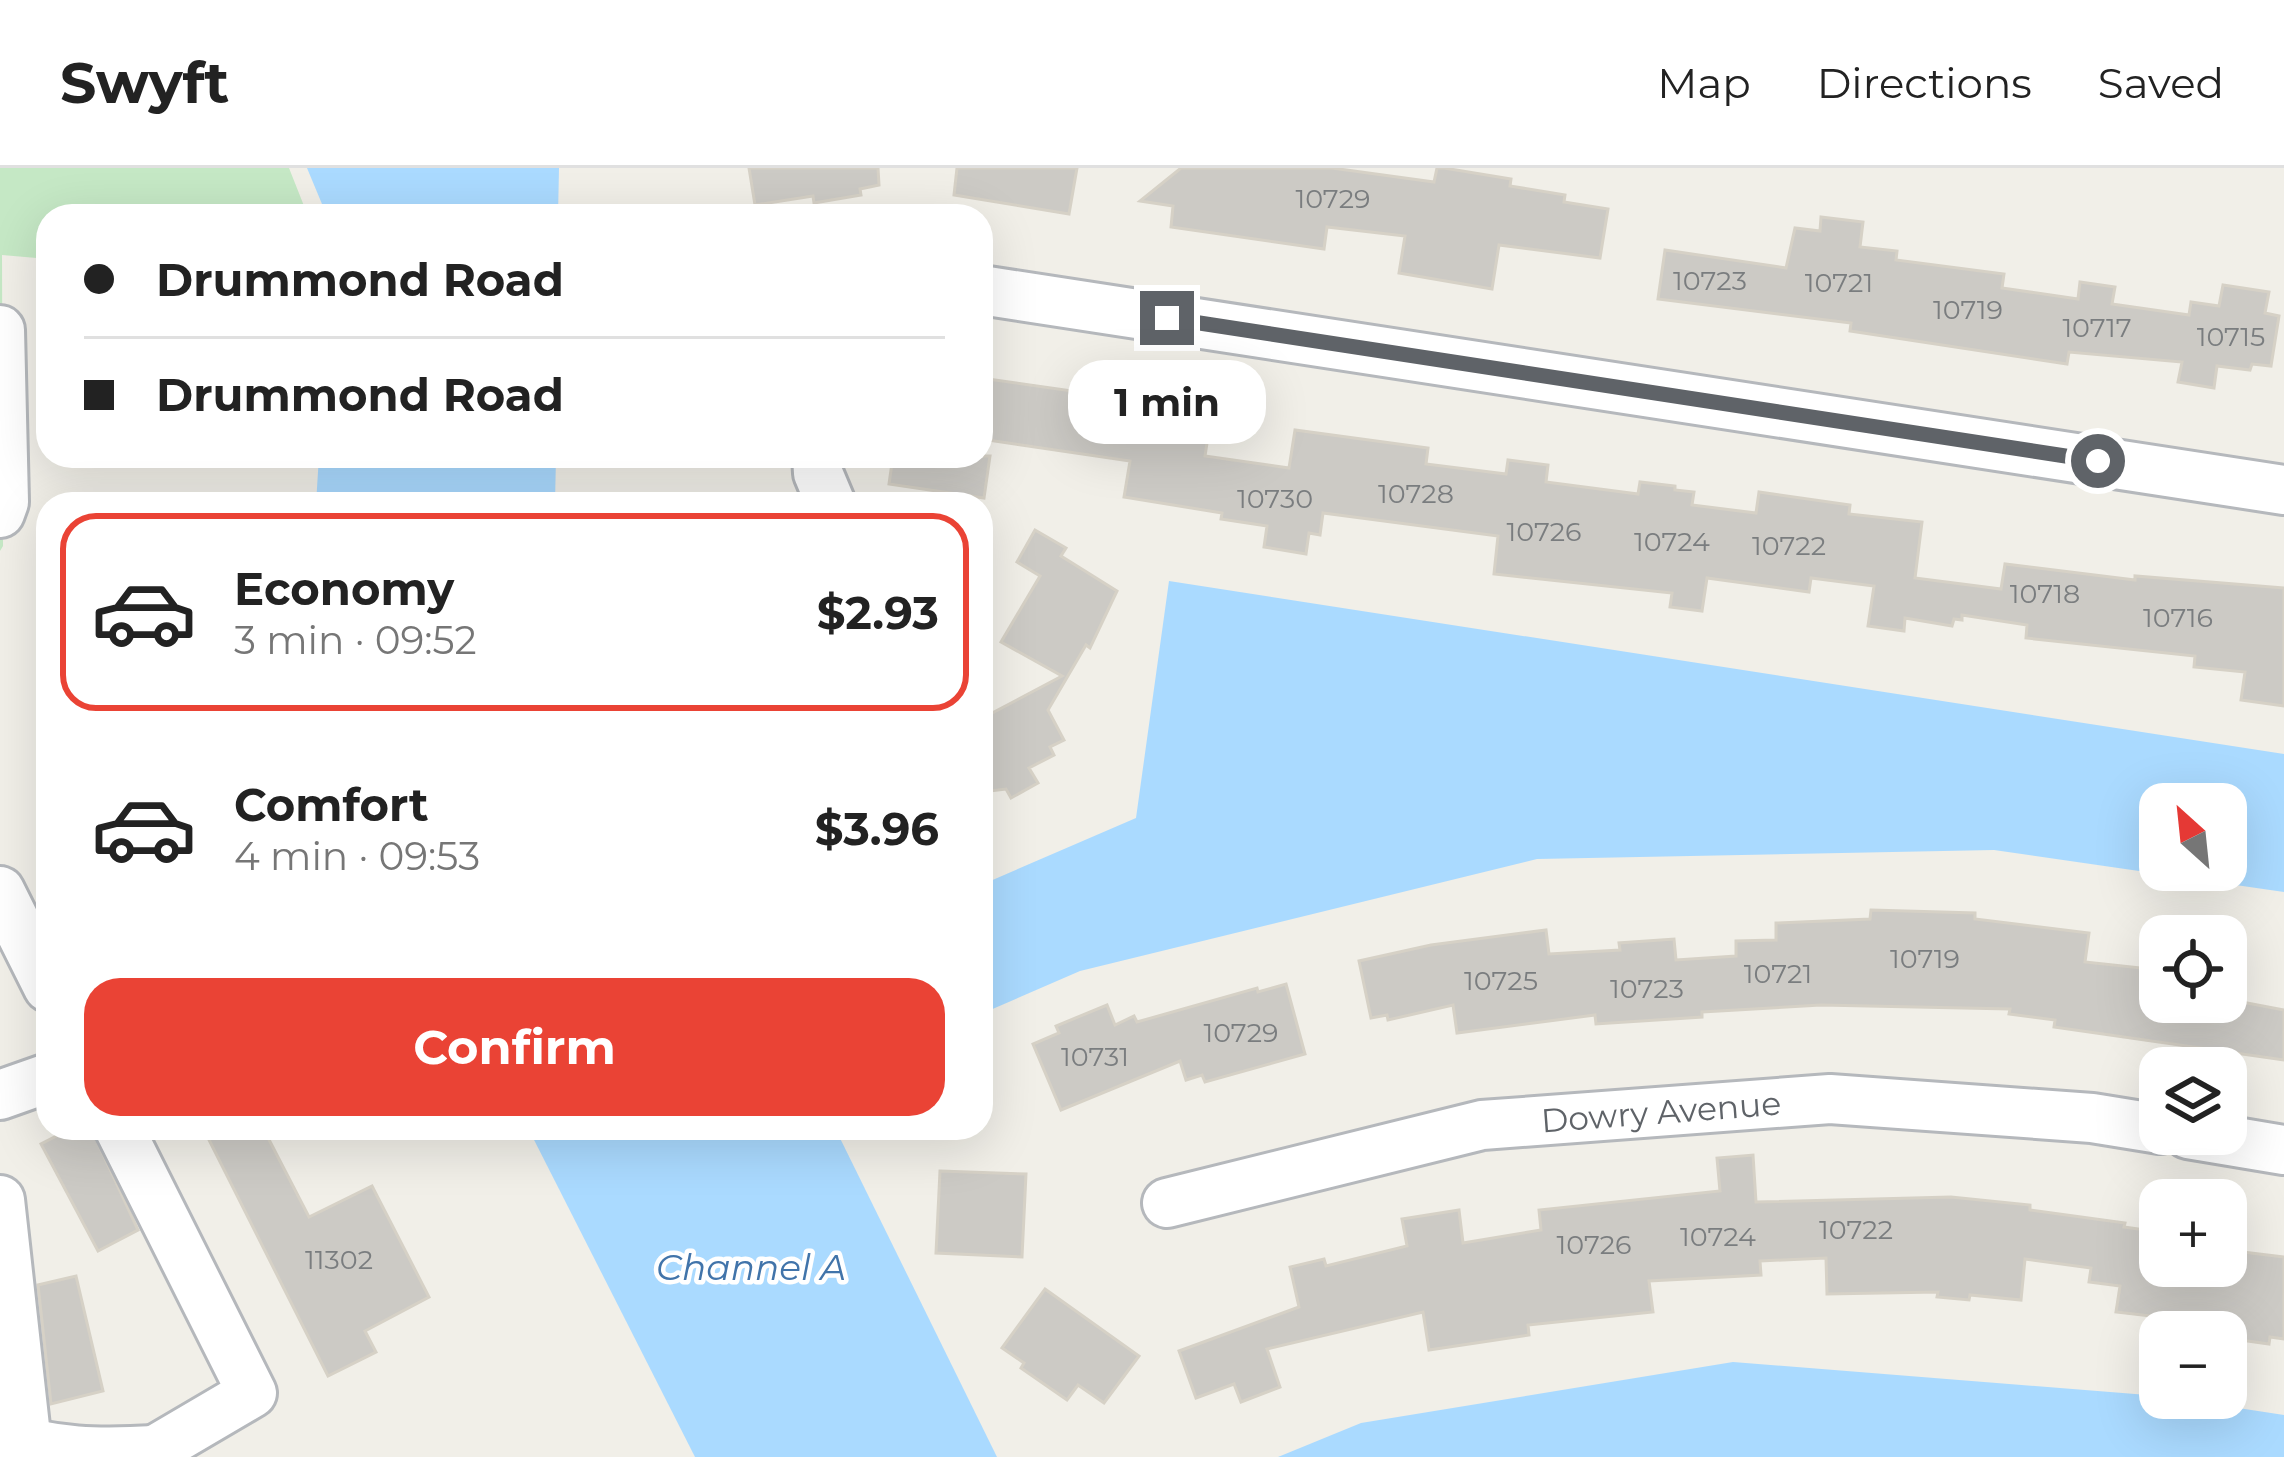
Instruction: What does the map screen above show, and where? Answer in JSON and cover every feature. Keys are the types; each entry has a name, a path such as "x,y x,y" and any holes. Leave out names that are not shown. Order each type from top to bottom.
{"street":[{"path":"993,292 2284,490"},
{"path":"0,330 4,502 0,514"},
{"path":"0,892 36,963"},
{"path":"0,1095 36,1082"},
{"name":"Dowry Avenue","path":"1167,1203 1483,1125 1854,1100 2139,1126"},
{"path":"0,1200 13,1440 94,1454 156,1454 252,1393 125,1140"},
{"path":"2247,1144 2284,1150"}],"green space":[{"path":"0,168 289,168 303,204 36,204 36,258 2,255 0,551"}],"water":[{"path":"307,168 559,168 558,204 322,204"},
{"path":"318,468 556,468 555,492 317,492"},
{"path":"1169,581 2284,754 2284,892 2247,887 2247,783 2139,783 2139,871 1994,850 1537,859 1080,971 993,1009 993,880 1136,818"},
{"name":"Channel A","path":"534,1140 841,1140 997,1457 695,1457"},
{"path":"1733,1362 2139,1394 2139,1419 2247,1419 2247,1409 2284,1415 2284,1457 1278,1457 1361,1423"}],"building":[{"path":"749,168 878,168 879,185 860,189 861,195 814,203 813,196 755,204"},
{"path":"957,168 1077,168 1069,214 954,195"},
{"path":"1181,168 1332,168 1434,182 1437,168 1444,168 1511,179 1510,186 1565,195 1564,202 1608,209 1600,258 1499,245 1492,289 1399,273 1405,236 1327,227 1324,249 1171,227 1173,206 1140,201"},
{"path":"1821,217 1863,222 1860,247 1897,251 1896,260 2004,274 2002,288 2078,299 2080,282 2115,287 2112,304 2189,315 2191,302 2219,306 2223,285 2269,292 2265,313 2279,316 2271,366 2252,364 2250,370 2217,366 2214,388 2178,382 2182,362 2069,352 2067,364 1850,331 1851,323 1658,299 1665,250 1786,268 1795,228 1820,231"},
{"path":"993,380 1212,411 1205,456 1289,468 1295,430 1428,448 1426,464 1506,474 1508,460 1548,465 1546,482 1638,494 1640,482 1675,486 1675,490 1694,492 1692,505 1756,513 1759,492 1850,505 1849,514 1922,522 1915,578 2001,589 2005,564 2135,580 2135,576 2284,588 2284,706 2241,700 2245,672 2194,667 2195,656 2026,638 2027,625 1962,615 1952,626 1905,618 1904,631 1868,626 1874,586 1811,578 1809,592 1707,578 1702,611 1670,607 1672,593 1494,574 1498,536 1323,513 1320,535 1309,533 1306,554 1264,547 1267,526 1221,519 1222,513 1124,497 1130,461 993,441"},
{"path":"891,468 988,468 985,492 889,484"},
{"path":"1035,530 1066,548 1061,556 1117,591 1090,648 1086,645 1048,710 1064,740 1050,747 1054,755 1029,768 1038,783 1011,798 1006,789 993,791 993,713 1062,676 1001,642 1040,576 1017,562"},
{"path":"1871,910 1975,913 1975,919 2089,933 2085,962 2139,968 2139,1023 2247,1023 2247,1003 2284,1010 2284,1060 2247,1055 2247,1047 2193,1047 2054,1027 2055,1020 2009,1014 2010,1009 1821,1005 1596,1024 1595,1015 1457,1033 1453,1005 1388,1020 1387,1015 1371,1018 1359,961 1431,945 1546,930 1549,954 1620,950 1619,943 1674,939 1676,960 1736,956 1736,941 1776,940 1776,923 1870,919"},
{"path":"1286,984 1305,1054 1205,1082 1202,1075 1186,1080 1180,1061 1061,1110 1033,1044 1059,1033 1056,1026 1107,1005 1115,1025 1134,1016 1137,1022"},
{"path":"97,1140 138,1230 98,1251 41,1144"},
{"path":"209,1140 269,1140 309,1217 372,1186 429,1297 365,1331 376,1352 328,1376"},
{"path":"1753,1155 1756,1202 1951,1197 2030,1205 2030,1210 2125,1223 2124,1227 2139,1229 2139,1287 2247,1287 2247,1253 2284,1257 2284,1339 2270,1337 2269,1344 2247,1341 2247,1311 2116,1312 2120,1286 2089,1282 2091,1268 2025,1259 2021,1300 1970,1295 1969,1300 1937,1297 1938,1292 1827,1294 1826,1258 1760,1261 1761,1275 1649,1281 1653,1312 1528,1325 1529,1335 1429,1350 1423,1312 1267,1349 1280,1387 1241,1402 1234,1384 1196,1398 1179,1351 1299,1307 1290,1267 1324,1259 1326,1266 1407,1246 1402,1219 1459,1210 1463,1243 1541,1230 1539,1210 1720,1191 1717,1158"},
{"path":"940,1171 1026,1174 1022,1257 936,1253"},
{"path":"76,1276 103,1391 51,1404 38,1285"},
{"path":"1045,1289 1139,1356 1104,1403 1078,1385 1067,1400 1021,1368 1024,1363 1002,1348"}],"route":[{"path":"1167,318 2098,461"}]}
